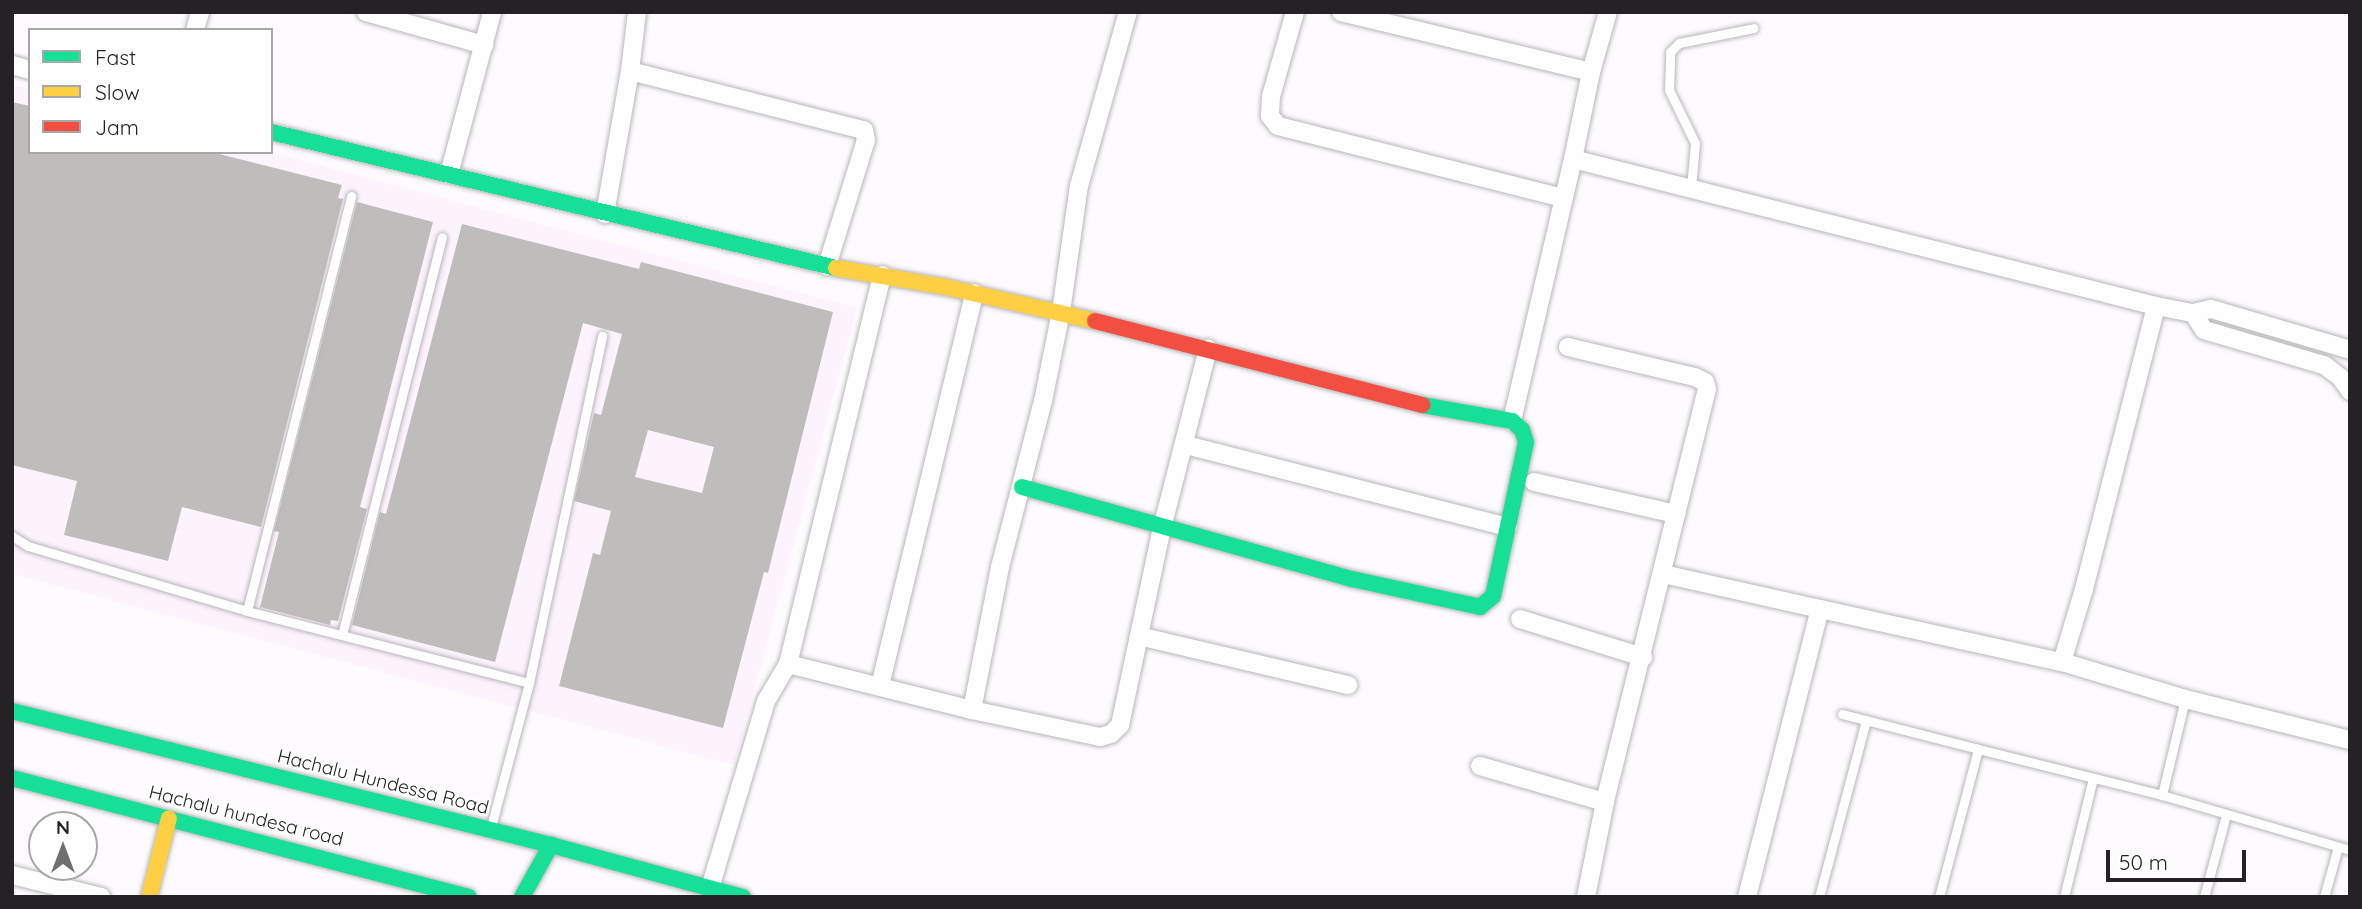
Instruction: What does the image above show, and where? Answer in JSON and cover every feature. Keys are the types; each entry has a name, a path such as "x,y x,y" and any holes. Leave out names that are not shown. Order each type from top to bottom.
{"street":[{"path":"366,12 484,45"},
{"path":"449,174 492,12"},
{"path":"605,214 631,71 637,12"},
{"path":"972,710 1000,567 1023,487 1061,312 1079,186 1128,12"},
{"path":"1295,12 1271,96 1270,116 1278,126 1562,198"},
{"path":"1341,12 1591,72"},
{"path":"1512,421 1591,72 1608,12"},
{"path":"631,71 864,130 866,140 827,267"},
{"path":"273,132 827,267 882,275 1061,312 1393,400 1512,421 1522,430 1526,442 1493,596 1480,607 1363,582 1023,487"},
{"path":"1573,159 2156,306 2193,313 2211,309 2350,349"},
{"path":"710,888 766,701 788,664 882,275"},
{"path":"880,686 974,293"},
{"path":"2062,662 2084,589 2156,306"},
{"path":"2193,313 2204,330 2324,365 2341,378 2350,391"},
{"path":"1568,346 1695,377 1705,382 1705,402 1605,802 1586,897"},
{"path":"788,664 972,710 1100,737 1111,734 1121,725 1162,528 1186,444 1208,349"},
{"path":"1186,444 1508,527"},
{"path":"1534,482 1676,514"},
{"path":"1663,573 2062,662 2185,699 2350,740"},
{"path":"1746,897 1820,609"},
{"path":"1520,618 1643,657"},
{"path":"1139,636 1348,685"},
{"name":"Hachalu Hundessa Road","path":"12,710 551,845 743,897"},
{"path":"1480,766 1605,802"},
{"name":"Hachalu hundesa road","path":"12,778 469,897"},
{"path":"149,897 169,818"},
{"path":"522,897 551,845"},
{"path":"12,875 101,897"}],"lane":[{"path":"1691,188 1695,143 1669,90 1670,52 1679,43 1754,28"},
{"path":"247,611 351,196"},
{"path":"342,635 442,237"},
{"path":"491,831 529,683 602,336"},
{"path":"12,537 28,547 247,611 529,683"},
{"path":"2162,795 2185,699"},
{"path":"1842,714 2162,795 2350,850"},
{"path":"1819,897 1866,720"},
{"path":"1939,897 1978,749"},
{"path":"2064,897 2093,778"},
{"path":"2204,897 2226,815"},
{"path":"2324,897 2338,847"}],"shaded area":[{"path":"12,85 28,89 28,154 273,153 857,308 734,765 12,574"}],"building":[{"path":"12,102 28,106 28,154 219,154 342,185 338,198 343,199 261,527 182,507 168,561 64,535 77,481 12,465"},
{"path":"357,202 433,222 360,507 367,509 338,621 331,620 330,625 260,607 279,532 274,531"},
{"path":"462,224 639,269 641,262 833,312 768,573 764,572 723,728 559,686 593,553 600,555 611,511 574,501 594,413 601,415 622,334 583,323 495,662 352,625 380,512 386,514","holes":["648,430 714,447 702,493 635,477"]}],"traffic: fast":[{"path":"273,132 836,268"},
{"path":"1022,487 1352,579 1480,607 1493,596 1526,442 1522,430 1512,421 1422,405"},
{"path":"12,711 551,845 743,897"},
{"path":"12,778 469,897"},
{"path":"522,897 551,845"}],"traffic: slow":[{"path":"836,268 946,287 1095,321"},
{"path":"149,897 169,818"}],"traffic: jam":[{"path":"1095,321 1422,405"}]}
